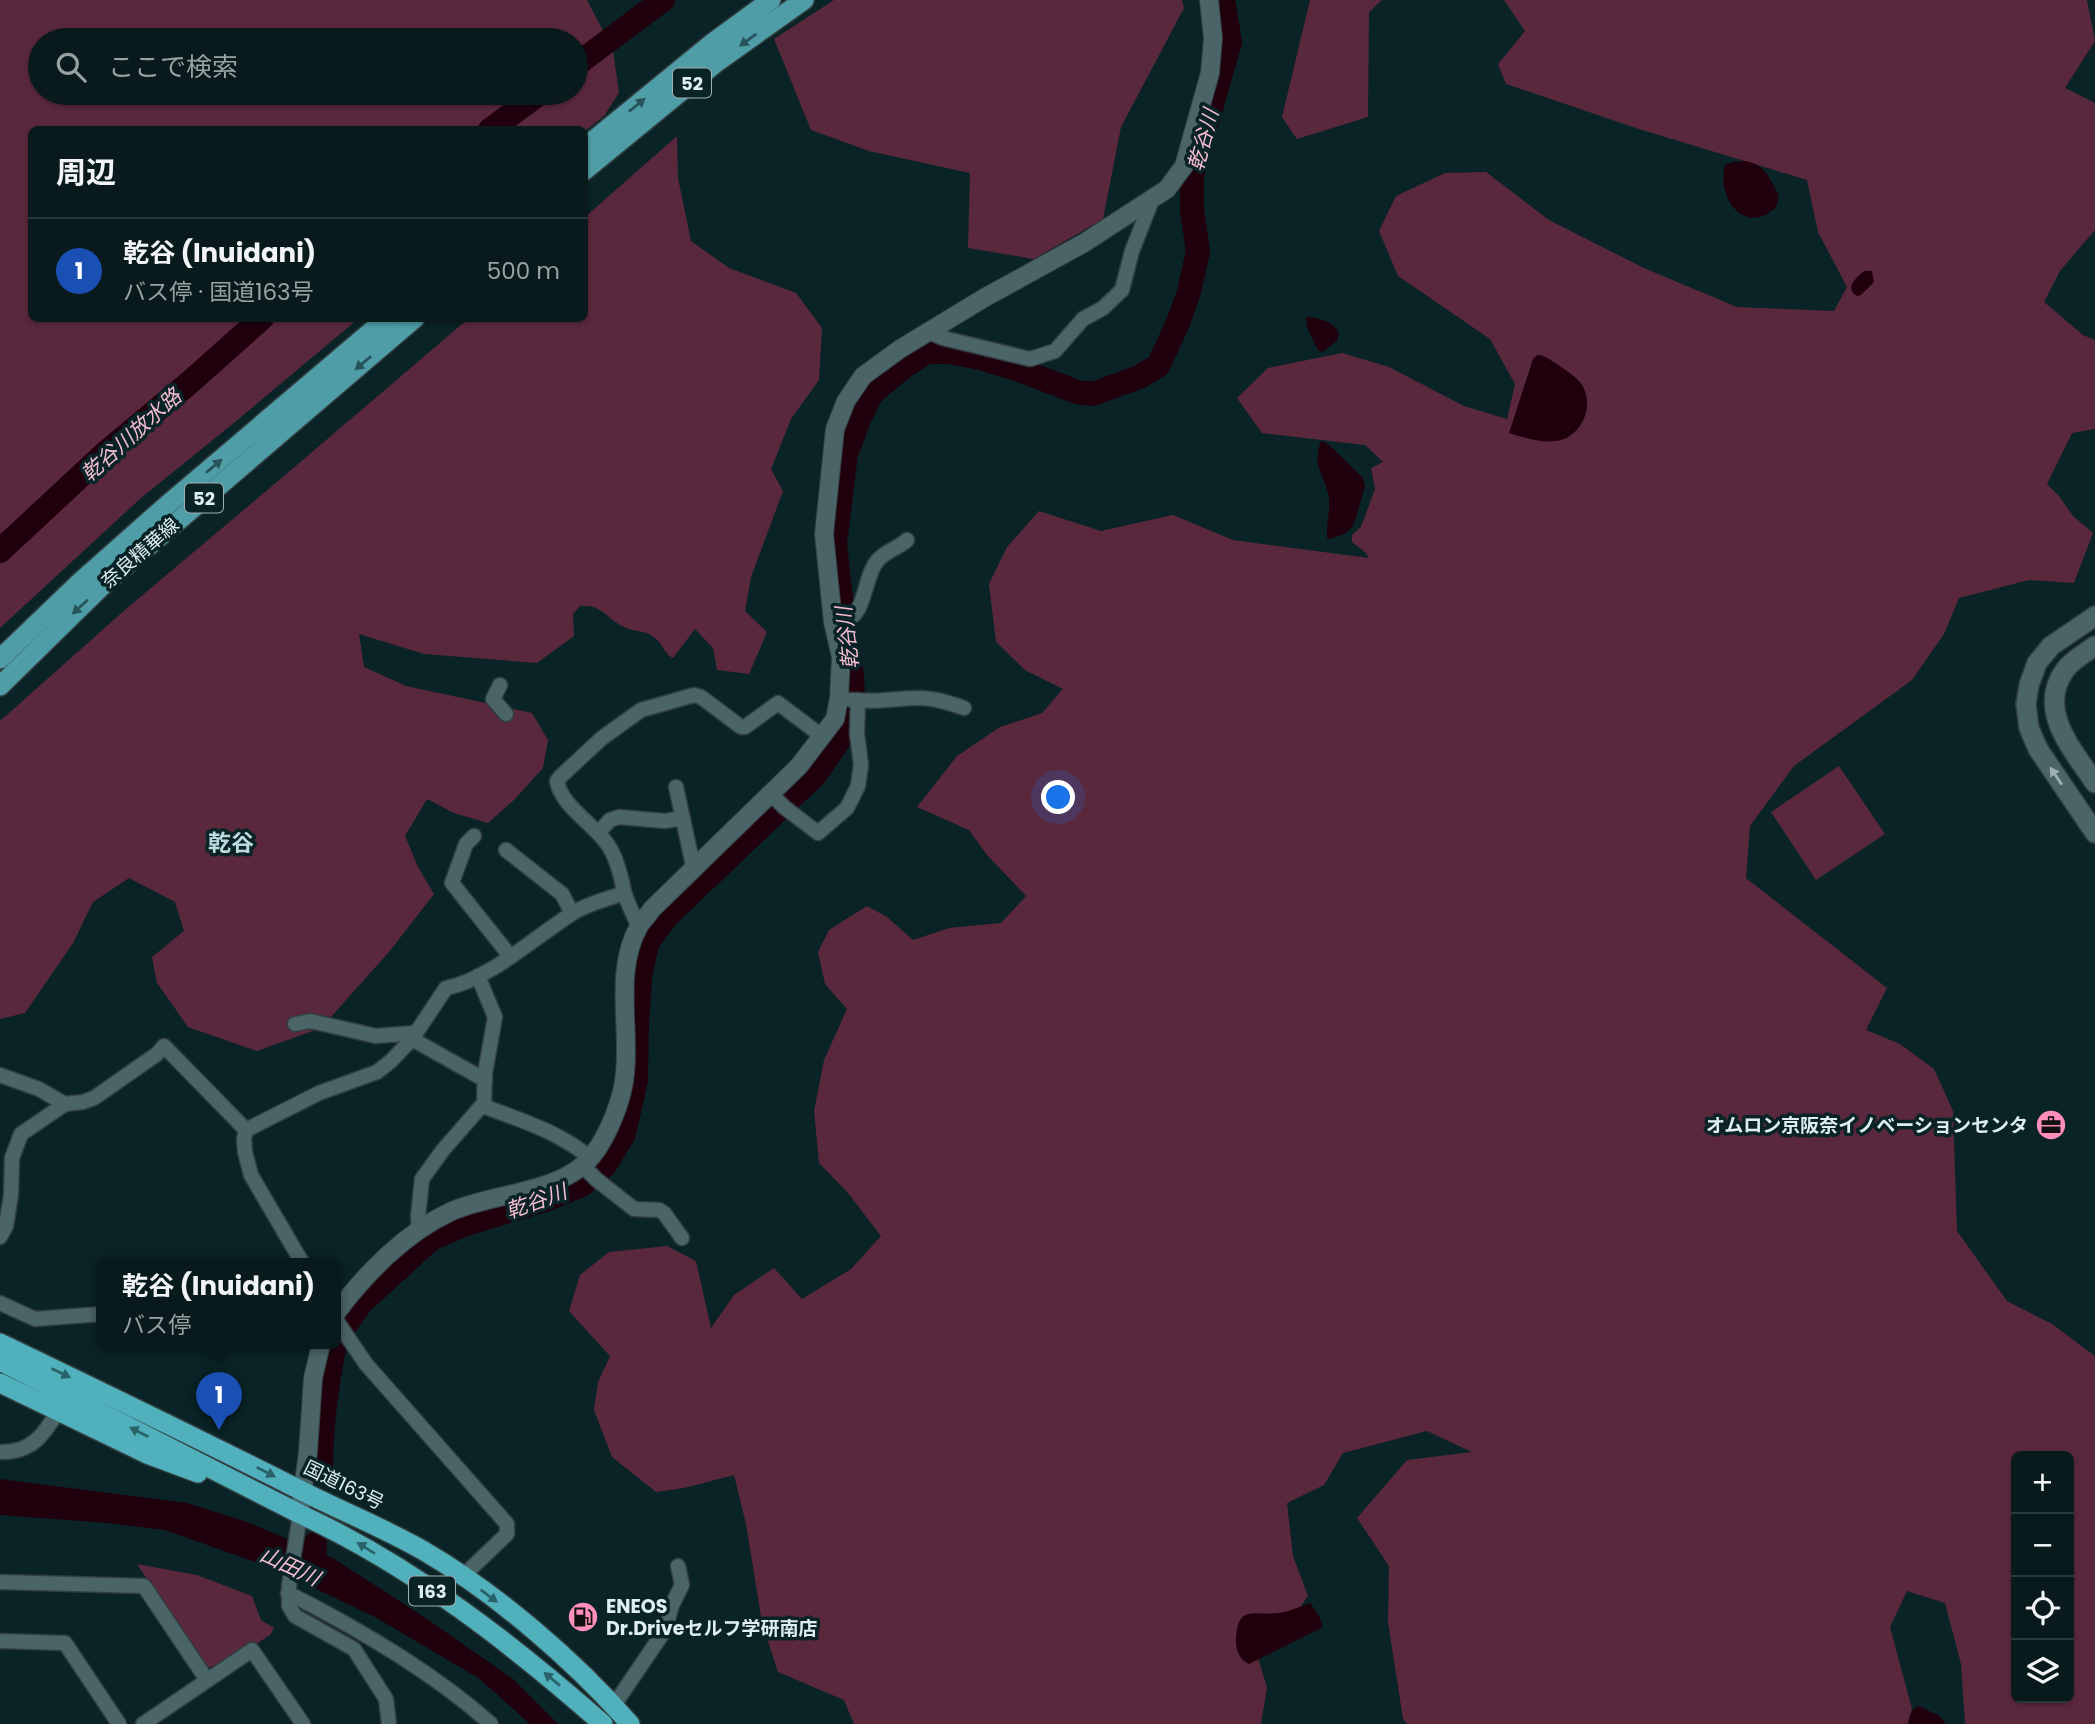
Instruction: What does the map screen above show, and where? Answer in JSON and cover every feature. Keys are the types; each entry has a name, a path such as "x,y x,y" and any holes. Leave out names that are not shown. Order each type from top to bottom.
{"highway":[{"name":"国道163号","path":"0,1343 394,1535 463,1576 539,1634 614,1705 630,1724"},
{"name":"163","path":"0,1361 243,1485 298,1522 344,1535 464,1611 549,1676 603,1724"},
{"path":"0,1383 147,1454 191,1471 243,1485"}],"main road":[{"name":"52","path":"588,145 710,44 771,0"},
{"name":"52","path":"588,168 717,62 804,0"},
{"name":"奈良精華線","path":"0,659 79,582 382,322"},
{"name":"奈良精華線","path":"0,686 102,586 410,322"},
{"path":"2095,616 2051,646 2037,663 2029,685 2026,705 2029,728 2038,749 2095,833"},
{"path":"2095,646 2066,669 2057,684 2053,701 2055,718 2061,732 2095,783"}],"street":[{"path":"778,800 818,833 847,808 860,780 857,734 841,657 840,621 824,534 835,429 846,401 863,376 900,349 984,298 1084,243 1167,189 1184,166 1210,74 1213,38 1209,0"},
{"path":"929,332 943,338 1030,359 1055,351 1083,319 1103,308 1122,290 1132,251 1152,200"},
{"path":"840,621 859,610 875,563 907,540"},
{"path":"500,685 493,699 506,713"},
{"path":"639,927 624,893 611,848 599,832 572,807 557,781 602,738 641,710 698,695 741,727 745,727 778,703 823,737"},
{"path":"848,699 879,702 934,699 964,708"},
{"path":"590,1168 610,1129 625,1076 625,983 629,954 639,927 652,909 694,870 778,800 799,766 823,737 848,699"},
{"path":"676,788 694,870"},
{"path":"599,832 614,818 665,821 683,818"},
{"path":"474,836 466,844 452,883 510,956"},
{"path":"506,849 562,894 572,913"},
{"path":"246,1130 319,1093 377,1072 400,1054 446,988 455,987 489,971 572,913 624,893"},
{"path":"419,1231 422,1179 443,1150 483,1106 495,1017 478,976"},
{"path":"295,1024 310,1021 376,1036 414,1036 485,1080"},
{"path":"0,1237 6,1226 11,1195 12,1158 20,1134 65,1104 94,1098 157,1054 164,1046 246,1130"},
{"path":"0,1075 39,1089 65,1104"},
{"path":"483,1106 575,1145 590,1168 634,1209 659,1210 664,1213 682,1238"},
{"path":"246,1130 245,1152 251,1175 299,1258"},
{"path":"341,1306 374,1267 419,1231 451,1212 499,1196 541,1187 576,1170 590,1168"},
{"path":"0,1303 35,1319 96,1314"},
{"path":"341,1327 366,1364 507,1524 507,1534 463,1576"},
{"path":"320,1349 313,1378 308,1452 288,1589 289,1606 295,1616 354,1649 386,1699 389,1724"},
{"path":"0,1452 12,1453 27,1447 44,1434 58,1411"},
{"path":"614,1705 665,1630 672,1605 682,1585 678,1566"},
{"path":"0,1582 144,1586 207,1680"},
{"path":"288,1589 451,1691 491,1724"},
{"path":"0,1641 65,1643 119,1724"},
{"path":"143,1724 252,1650 303,1724"}],"shaded area":[{"path":"0,0 587,0 613,50 619,93 604,116 588,129 588,126 28,126 28,322 354,322 141,498 0,628"},
{"path":"834,0 1182,0 1184,8 1121,127 1103,219 1034,259 968,248 970,173 869,151 811,130 774,39"},
{"path":"1310,0 1382,0 1369,12 1368,117 1297,139 1282,117"},
{"path":"1504,0 2087,0 2095,41 2065,88 2095,103 2095,230 2060,271 2044,302 2083,335 2095,340 2095,429 2072,433 2047,484 2073,516 2093,533 2074,583 2029,580 1959,598 1944,634 1912,680 1794,766 1750,826 1746,878 1887,988 1866,1030 1900,1044 1934,1069 1953,1111 1957,1231 2007,1301 2052,1324 2095,1356 2095,1724 1965,1724 1961,1664 1945,1603 1907,1591 1890,1627 1912,1709 1908,1724 1407,1724 1403,1719 1388,1622 1389,1566 1357,1518 1407,1460 1472,1452 1427,1431 1343,1453 1324,1485 1287,1503 1293,1556 1308,1596 1291,1620 1251,1634 1267,1688 1261,1724 854,1724 844,1700 778,1672 762,1623 746,1524 734,1475 656,1492 612,1457 594,1410 598,1382 610,1356 569,1311 580,1275 609,1252 667,1246 696,1261 711,1328 734,1295 774,1268 802,1299 851,1269 881,1236 848,1193 819,1163 814,1111 824,1060 847,1009 825,984 818,952 829,930 867,906 887,917 913,940 949,928 1001,923 1026,896 987,855 969,830 917,807 957,756 1000,727 1042,713 1063,689 1025,670 996,642 989,584 1007,547 1039,511 1101,531 1173,515 1233,540 1369,558 1352,542 1352,535 1361,527 1375,489 1371,468 1383,462 1365,445 1262,433 1237,398 1268,368 1342,353 1389,367 1464,406 1507,419 1515,384 1490,339 1398,276 1379,231 1396,196 1445,173 1486,172 1549,220 1646,269 1737,307 1834,311 1847,287 1818,232 1807,180 1639,129 1506,84 1498,64 1525,31"},
{"path":"677,136 678,178 691,241 729,268 796,293 822,328 819,380 791,419 771,469 783,491 751,577 745,611 767,632 749,674 717,670 713,648 695,629 673,658 651,635 624,627 594,607 588,606 580,606 573,614 574,636 537,663 424,654 359,634 364,667 406,686 532,713 548,740 543,768 515,799 488,823 454,813 427,799 405,836 418,867 434,894 389,952 321,1028 257,1051 188,1027 157,983 152,957 184,931 175,902 129,878 93,902 73,943 25,1013 0,1019 0,721 126,609 464,322 588,322 588,214"},
{"path":"1839,766 1885,834 1816,880 1771,812"},
{"path":"137,1564 197,1575 252,1596 261,1620 274,1628 270,1635 256,1644 254,1641 215,1667 205,1667"}],"water":[{"path":"1746,161 1763,170 1779,196 1776,207 1765,215 1754,218 1744,216 1729,201 1723,178 1725,165"},
{"path":"1864,271 1872,271 1874,282 1857,296 1851,286"},
{"path":"1306,318 1327,322 1339,334 1337,341 1322,352 1318,350 1307,327"},
{"path":"1537,355 1547,358 1570,373 1580,382 1586,393 1584,419 1573,433 1557,441 1539,441 1509,433 1533,359"},
{"path":"1321,441 1329,445 1363,478 1365,486 1352,527 1344,534 1330,539 1327,538 1329,499 1318,465"},
{"name":"山田川","path":"0,1479 187,1503 247,1522 333,1558 513,1679 558,1724 530,1724 480,1679 375,1617 272,1568 165,1530 0,1515"},
{"path":"1310,1603 1323,1627 1249,1664 1241,1658 1236,1641 1237,1629 1243,1616 1282,1612"},
{"path":"1919,1706 1939,1716 1946,1724 1908,1724 1911,1713"}],"waterway":[{"name":"乾谷川放水路","path":"588,56 663,0"},
{"name":"乾谷川","path":"341,1332 361,1303 431,1239 466,1224 548,1199 582,1185 605,1165 624,1134 636,1080 640,978 647,943 667,916 815,775 840,739 847,722 853,698 852,675 835,543 846,454 871,394 926,352 948,352 981,358 1077,392 1093,394 1139,377 1158,366 1189,292 1198,251 1192,210 1192,175 1230,42 1223,0"},
{"name":"乾谷川放水路","path":"495,126 524,105"},
{"name":"乾谷川放水路","path":"0,551 103,455 258,322"},
{"name":"乾谷川","path":"321,1472 325,1408 334,1349"},
{"name":"乾谷川","path":"313,1573 315,1544"}],"place":[{"name":"オムロン京阪奈イノベーションセンタ","path":"2051,1125"},
{"name":"乾谷 (Inuidani)","path":"219,1430"},
{"name":"ENEOS Dr.Driveセルフ学研南店","path":"583,1617"}],"district":[{"name":"乾谷","path":"231,843"}]}
